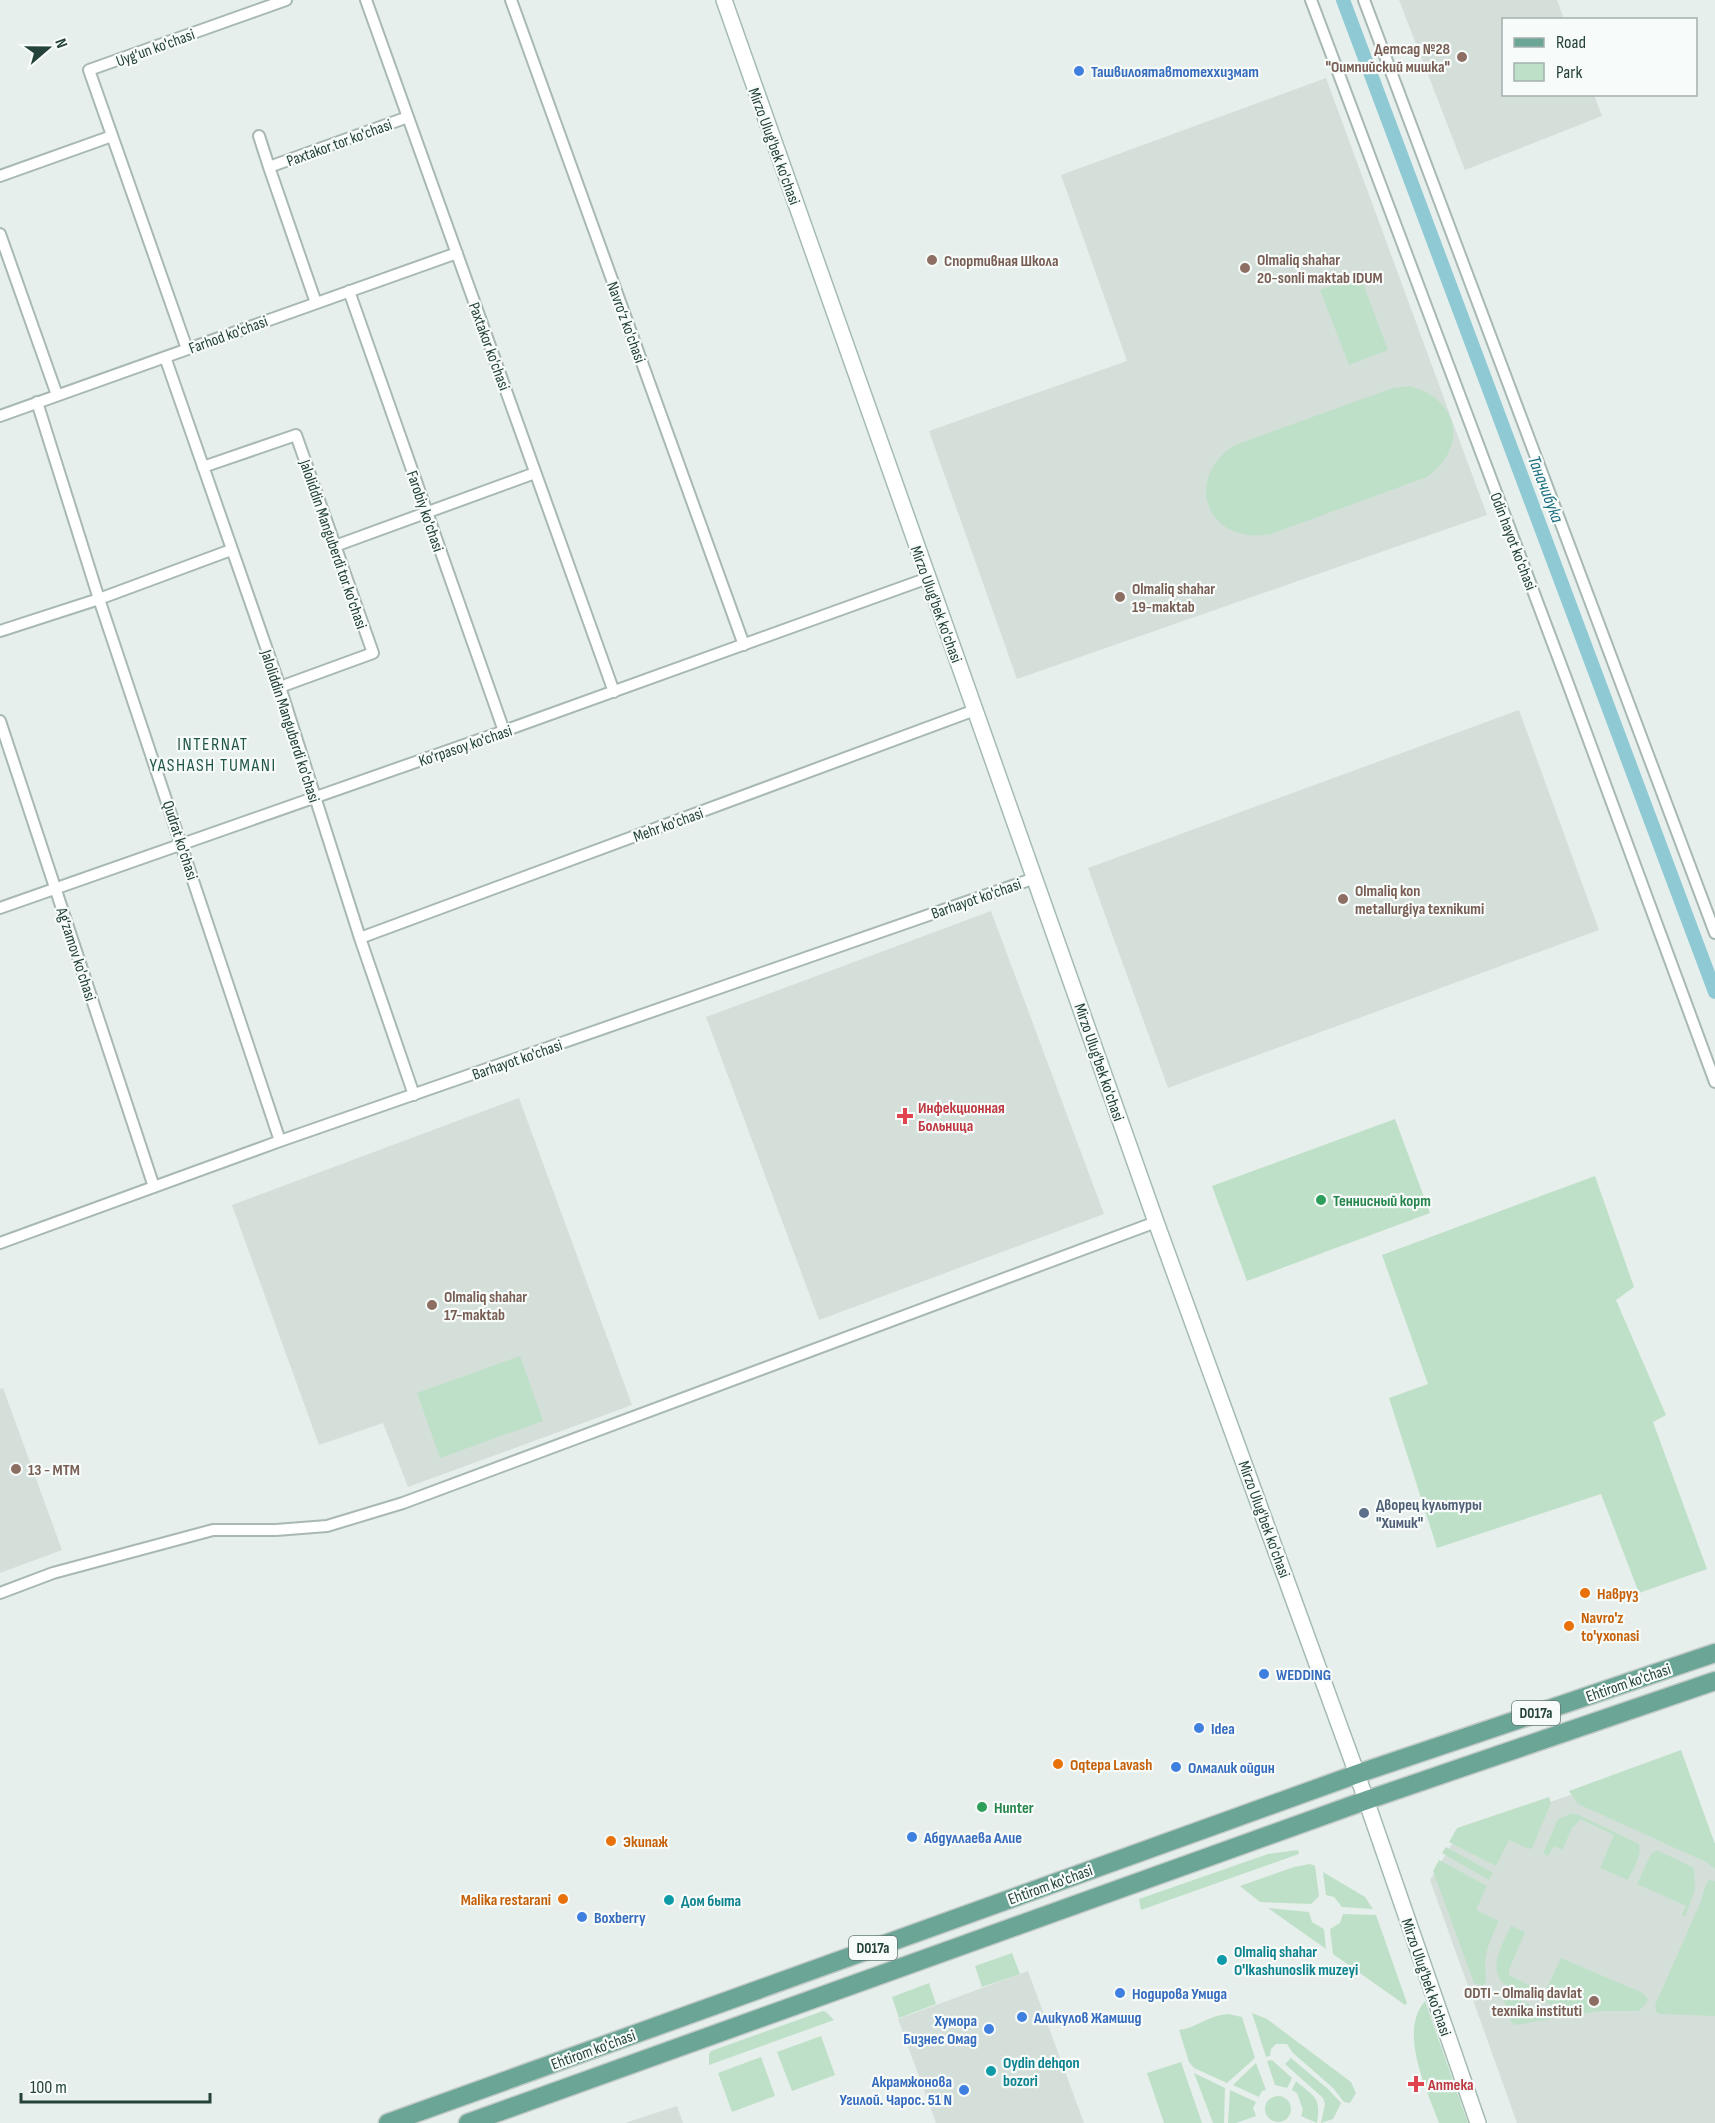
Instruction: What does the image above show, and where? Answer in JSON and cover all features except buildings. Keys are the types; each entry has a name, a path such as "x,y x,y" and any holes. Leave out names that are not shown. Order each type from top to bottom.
{"main road":[{"name":"Mirzo Ulug'bek ko'chasi","path":"724,0 1156,1222 1358,1774 1478,2123"},
{"name":"Ehtirom ko'chasi","path":"388,2123 1358,1774 1715,1653"},
{"name":"Ehtirom ko'chasi","path":"468,2123 1366,1800 1715,1681"}],"street":[{"name":"Uyg‘un ko'chasi","path":"188,349 89,70 286,0"},
{"name":"Paxtakor ko'chasi","path":"366,0 614,692"},
{"name":"Navro‘z ko'chasi","path":"511,0 744,645"},
{"name":"Odin hayot ko'chasi","path":"1311,0 1715,1082"},
{"path":"1364,0 1715,933"},
{"name":"Paxtakor tor ko'chasi","path":"315,303 269,167 408,117"},
{"path":"0,176 112,136"},
{"path":"259,136 269,167"},
{"path":"0,234 4,259 57,395"},
{"name":"Farhod ko'chasi","path":"0,416 457,253"},
{"name":"Farobiy ko'chasi","path":"349,291 504,731"},
{"name":"Jaloliddin Manguberdi ko'chasi","path":"165,357 280,687 360,938 414,1095"},
{"name":"Qudrat ko'chasi","path":"37,402 99,598 280,1141"},
{"name":"Jaloliddin Manguberdi tor ko'chasi","path":"202,467 296,435 373,653 280,687"},
{"path":"335,546 535,473"},
{"path":"0,631 231,550"},
{"name":"Ko‘rpasoy ko'chasi","path":"0,908 614,692 928,578"},
{"name":"Mehr ko'chasi","path":"360,938 975,710"},
{"name":"Ag‘zamov ko'chasi","path":"0,721 154,1187"},
{"name":"Barhayot ko'chasi","path":"0,1243 280,1141 1035,878"},
{"path":"0,1593 53,1573 213,1530 276,1530 327,1526 403,1503 1156,1222"}],"shaded area":[{"name":"Детсад №28 \"Оимпийский мишка\"","path":"1399,0 1557,0 1564,18 1502,18 1502,96 1594,96 1602,116 1465,170"},
{"path":"1326,78 1487,515 1017,679 929,431 1127,361 1061,175"},
{"name":"Olmaliq kon metallurgiya texnikumi","path":"1519,710 1599,930 1168,1088 1088,868"},
{"name":"Инфекционная Больница","path":"991,911 1104,1214 819,1320 706,1017"},
{"name":"Olmaliq shahar 17-maktab","path":"519,1098 632,1405 408,1487 383,1423 319,1445 232,1205"},
{"name":"13 - MTM","path":"3,1388 62,1550 0,1573 0,1389"},
{"name":"ODTI - Olmaliq davlat texnika instituti","path":"1680,1757 1715,1852 1715,2123 1517,2123 1430,1880 1458,1834"},
{"name":"Oydin dehqon bozori","path":"1028,1971 1084,2123 936,2123 898,2019"},
{"path":"677,2106 683,2123 625,2123"}],"green space":[{"path":"1360,275 1388,350 1349,365 1320,290"},
{"path":"1409,386 1426,392 1439,401 1448,412 1452,425 1453,438 1449,452 1440,465 1427,477 1271,534 1249,535 1231,530 1218,520 1209,507 1206,492 1209,475 1218,459 1235,445 1393,388"},
{"name":"Теннисный корт","path":"1395,1119 1430,1213 1247,1281 1212,1186"},
{"path":"1595,1176 1634,1287 1616,1300 1666,1415 1653,1422 1707,1569 1639,1593 1601,1494 1437,1548 1389,1398 1428,1384 1382,1255"},
{"path":"520,1356 543,1421 440,1458 417,1393"},
{"path":"1681,1750 1715,1844 1715,1869 1706,1862 1578,1804 1569,1791"},
{"path":"1549,1797 1551,1803 1532,1848 1529,1849 1509,1840 1496,1866 1449,1842 1457,1828"},
{"path":"1573,1813 1639,1844 1638,1858 1628,1880 1600,1868 1614,1835 1580,1819 1573,1826 1562,1850 1554,1846 1548,1856 1543,1853 1558,1819"},
{"path":"1446,1847 1493,1873 1489,1880 1442,1853"},
{"path":"1298,1850 1299,1854 1141,1910 1139,1899 1268,1854"},
{"path":"1657,1850 1694,1868 1695,1890 1685,1917 1682,1915 1686,1906 1637,1884 1651,1854"},
{"path":"1439,1860 1487,1886 1476,1910 1499,1921 1487,1952 1486,1981 1483,1986 1474,1983 1433,1871"},
{"path":"1310,1864 1315,1866 1319,1896 1311,1904 1260,1902 1240,1886 1294,1867"},
{"path":"1323,1872 1365,1897 1373,1909 1342,1907 1334,1897 1326,1895"},
{"path":"1709,1880 1715,1881 1715,2016 1659,2014 1655,2005"},
{"path":"1268,1908 1309,1912 1312,1922 1324,1929 1326,1949"},
{"path":"1343,1914 1376,1915 1407,2003 1405,2005 1333,1954 1330,1929 1340,1923"},
{"path":"1511,1926 1525,1932 1509,1975 1539,1990 1537,1997 1507,1986 1497,1973 1496,1965 1500,1949"},
{"path":"1012,1953 1020,1974 982,1987 975,1966"},
{"path":"1561,1958 1643,1993 1648,1999 1646,2004 1638,2011 1600,2011 1574,2015 1545,2002 1542,1998"},
{"path":"929,1983 936,2004 899,2018 892,1997"},
{"path":"1505,1994 1551,2014 1550,2019 1516,2025 1511,2022 1503,1997"},
{"path":"1425,2001 1468,2123 1439,2123 1422,2078 1414,2045 1414,2029 1417,2014"},
{"path":"823,2011 834,2020 709,2065 711,2051"},
{"path":"1252,2013 1267,2019 1351,2082 1356,2093 1350,2103 1344,2102 1333,2088 1293,2053 1287,2044 1276,2044 1271,2049 1270,2056 1266,2057"},
{"path":"1228,2014 1242,2017 1255,2058 1227,2083 1194,2068 1189,2062 1179,2030"},
{"path":"821,2036 835,2075 792,2091 777,2052"},
{"path":"761,2057 775,2096 732,2112 718,2073"},
{"path":"1291,2058 1341,2103 1333,2119 1321,2123 1325,2104 1323,2098 1285,2064"},
{"path":"1272,2060 1292,2078 1287,2088 1275,2085 1267,2061"},
{"path":"1181,2062 1202,2123 1164,2123 1147,2073"},
{"path":"1256,2063 1266,2090 1262,2091 1259,2097 1233,2085"},
{"path":"1194,2073 1225,2088 1224,2123 1213,2123"},
{"path":"1296,2081 1317,2102 1317,2123 1301,2116 1303,2110 1297,2093 1292,2090"},
{"path":"1230,2090 1256,2102 1253,2108 1256,2116 1236,2123 1228,2123"},
{"path":"1278,2096 1287,2100 1291,2109 1287,2118 1278,2122 1269,2118 1265,2109 1269,2100"}],"waterway":[{"name":"Таначибука","path":"1343,0 1715,992"}],"place":[{"name":"Детсад №28 \"Оимпийский мишка\"","path":"1462,57"},
{"name":"Ташвилоятавтотеххизмат","path":"1079,71"},
{"name":"Спортивная Школа","path":"932,260"},
{"name":"Olmaliq shahar 20-sonli maktab IDUM","path":"1245,268"},
{"name":"Olmaliq shahar 19-maktab","path":"1120,597"},
{"name":"Olmaliq kon metallurgiya texnikumi","path":"1343,899"},
{"name":"Инфекционная Больница","path":"905,1116"},
{"name":"Теннисный корт","path":"1321,1200"},
{"name":"Olmaliq shahar 17-maktab","path":"432,1305"},
{"name":"13 - MTM","path":"16,1469"},
{"name":"Дворец культуры \"Химик\"","path":"1364,1513"},
{"name":"Навруз","path":"1585,1593"},
{"name":"Navro'z to'yxonasi","path":"1569,1626"},
{"name":"WEDDING","path":"1264,1674"},
{"name":"Idea","path":"1199,1728"},
{"name":"Oqtepa Lavash","path":"1058,1764"},
{"name":"Олмалик ойдин","path":"1176,1767"},
{"name":"Hunter","path":"982,1807"},
{"name":"Абдуллаева Алие","path":"912,1837"},
{"name":"Экипаж","path":"611,1841"},
{"name":"Malika restarani","path":"563,1899"},
{"name":"Дом быта","path":"669,1900"},
{"name":"Boxberry","path":"582,1917"},
{"name":"Olmaliq shahar O'lkashunoslik muzeyi","path":"1222,1960"},
{"name":"Нодирова Умида","path":"1120,1993"},
{"name":"ODTI - Olmaliq davlat texnika instituti","path":"1594,2001"},
{"name":"Аликулов Жамшид","path":"1022,2017"},
{"name":"Хумора Бизнес Омад","path":"989,2029"},
{"name":"Oydin dehqon bozori","path":"991,2071"},
{"name":"Аптека","path":"1416,2084"},
{"name":"Акрамжонова Угилой. Чарос. 51 N","path":"964,2090"}],"district":[{"name":"INTERNAT YASHASH TUMANI","path":"213,754"}]}
